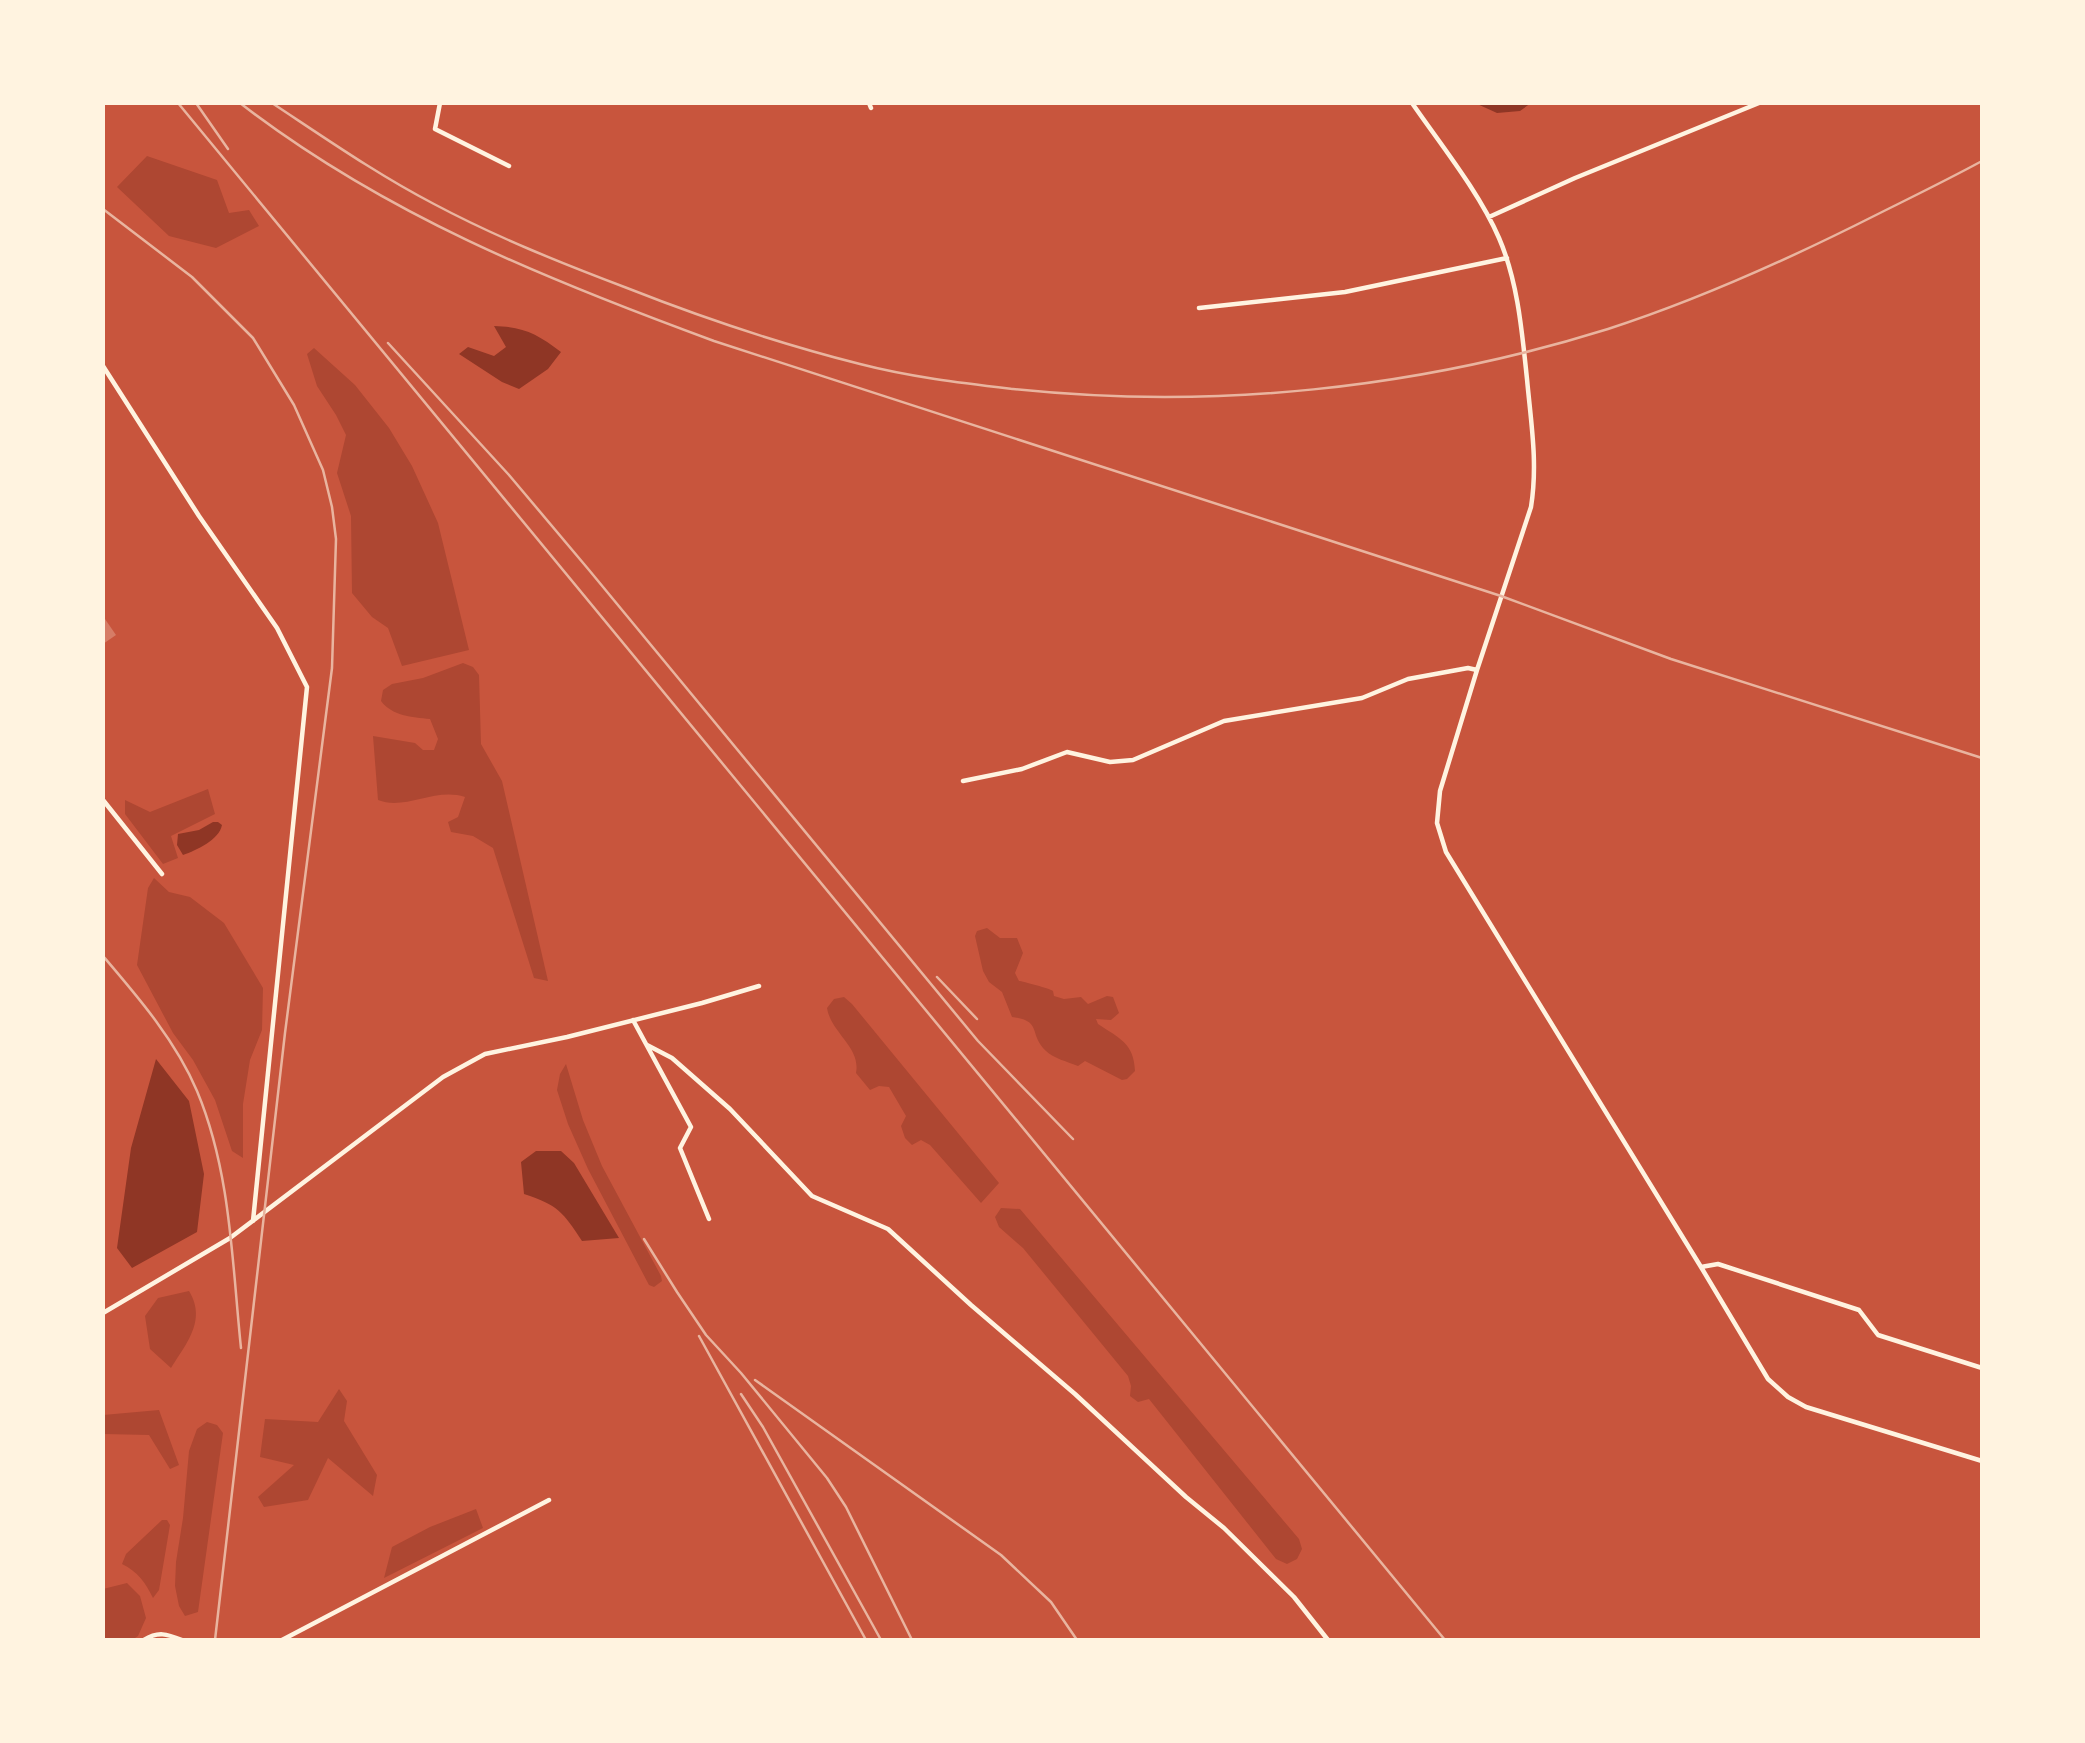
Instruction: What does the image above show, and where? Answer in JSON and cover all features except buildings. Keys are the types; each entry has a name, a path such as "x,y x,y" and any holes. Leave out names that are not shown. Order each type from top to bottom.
{"street":[{"path":"440,103 435,129 509,166"},
{"path":"1412,103 1489,217 1507,258 1517,301 1535,453 1533,495 1525,530 1477,670 1440,791 1437,823 1440,837 1451,862 1768,1379 1788,1397 1805,1407 1982,1461"},
{"path":"1489,217 1575,178 1759,103"},
{"path":"1199,308 1345,292 1507,258"},
{"path":"103,366 200,516 277,628 307,687 253,1221"},
{"path":"963,781 1022,769 1067,752 1110,762 1133,760 1224,721 1362,698 1408,679 1468,668 1477,670"},
{"path":"103,800 162,874"},
{"path":"103,1313 230,1238 443,1077 485,1054 633,1020 759,986"},
{"path":"633,1020 691,1127 680,1147 709,1219"},
{"path":"647,1045 672,1058 730,1109 812,1196 888,1229 1075,1394 1186,1497 1224,1528 1293,1597 1328,1640"},
{"path":"1701,1267 1718,1264 1859,1310 1878,1335 1982,1368"},
{"path":"282,1640 549,1500"},
{"path":"144,1640 164,1633 182,1640"}],"shaded area":[{"path":"1475,103 1531,103 1520,111 1497,113"},
{"path":"147,156 217,180 229,213 249,210 259,226 216,248 169,236 117,187"},
{"path":"494,326 530,333 561,352 548,369 519,389 502,382 459,354 468,347 494,356 506,347"},
{"path":"314,348 355,385 389,428 412,466 438,523 469,650 402,666 388,628 372,617 352,593 351,516 337,473 346,435 317,386 307,354"},
{"path":"463,663 473,667 479,675 481,744 502,781 548,981 534,978 493,848 473,836 451,832 448,822 458,817 465,797 443,795 399,803 378,800 373,736 415,743 423,750 434,750 438,739 430,719 403,715 386,706 381,701 383,690 392,684 423,678"},
{"path":"208,789 215,814 171,836 178,858 163,864 125,814 125,800 150,812"},
{"path":"213,822 222,825 217,835 201,847 183,855 177,845 178,834 199,830"},
{"path":"154,878 169,892 190,897 224,923 263,988 262,1030 250,1060 243,1104 243,1158 232,1151 215,1100 193,1060 173,1033 137,965 148,888"},
{"path":"987,928 1000,938 1017,938 1023,953 1015,973 1019,981 1051,990 1054,996 1064,999 1081,997 1088,1004 1107,996 1113,997 1119,1013 1111,1020 1096,1019 1098,1024 1124,1042 1132,1054 1135,1071 1127,1079 1122,1080 1085,1061 1078,1066 1053,1056 1041,1045 1032,1025 1012,1017 1002,992 989,982 983,971 975,936 977,931"},
{"path":"844,997 999,1183 981,1203 930,1145 921,1140 912,1145 905,1138 901,1126 906,1116 889,1087 879,1086 870,1090 856,1073 854,1055 834,1025 827,1008 834,999"},
{"path":"156,1059 189,1101 204,1174 197,1232 132,1268 117,1248 131,1148"},
{"path":"566,1064 583,1120 602,1166 661,1276 662,1281 654,1287 649,1285 588,1169 568,1124 557,1090 560,1074"},
{"path":"536,1151 561,1151 574,1163 619,1238 582,1241 559,1211 524,1194 521,1162"},
{"path":"1001,1208 1020,1209 1299,1539 1302,1549 1297,1559 1287,1564 1276,1559 1149,1399 1138,1402 1130,1396 1128,1376 1023,1248 999,1227 995,1217"},
{"path":"189,1291 196,1312 195,1322 188,1341 171,1368 150,1349 145,1316 158,1298"},
{"path":"339,1389 347,1401 344,1421 377,1475 373,1496 328,1458 308,1500 264,1507 258,1497 294,1465 260,1457 265,1419 318,1422"},
{"path":"159,1410 179,1465 170,1469 149,1435 103,1434 103,1415"},
{"path":"207,1422 217,1425 223,1433 198,1612 185,1616 179,1606 175,1586 176,1562 189,1451 197,1429"},
{"path":"476,1509 483,1528 384,1578 392,1547 430,1527"},
{"path":"162,1520 167,1520 170,1525 159,1590 153,1598 140,1578 122,1564 126,1554"},
{"path":"127,1583 140,1596 146,1618 138,1636 132,1640 103,1640 103,1589"}],"railway":[{"path":"178,103 1445,1640"},
{"path":"196,103 228,149"},
{"path":"240,103 295,143 409,211 528,268 651,318 714,341 1501,596 1671,659 1982,758"},
{"path":"272,103 372,169 457,216 553,259 684,310 772,339 879,369 1013,389 1088,395 1239,395 1314,389 1388,380 1536,350 1643,317 1744,277 1982,161"},
{"path":"103,209 192,277 253,338 294,405 323,470 336,539 332,668 285,1033 215,1640"},
{"path":"388,343 509,475 978,1041 1073,1139"},
{"path":"103,956 167,1037 197,1091 208,1122 217,1153 228,1218 241,1348"},
{"path":"937,977 977,1019"},
{"path":"644,1239 706,1335 741,1373 827,1478 846,1507 912,1640"},
{"path":"699,1336 866,1640"},
{"path":"755,1380 1001,1555 1051,1602 1077,1640"},
{"path":"741,1394 763,1427 881,1640"}]}
